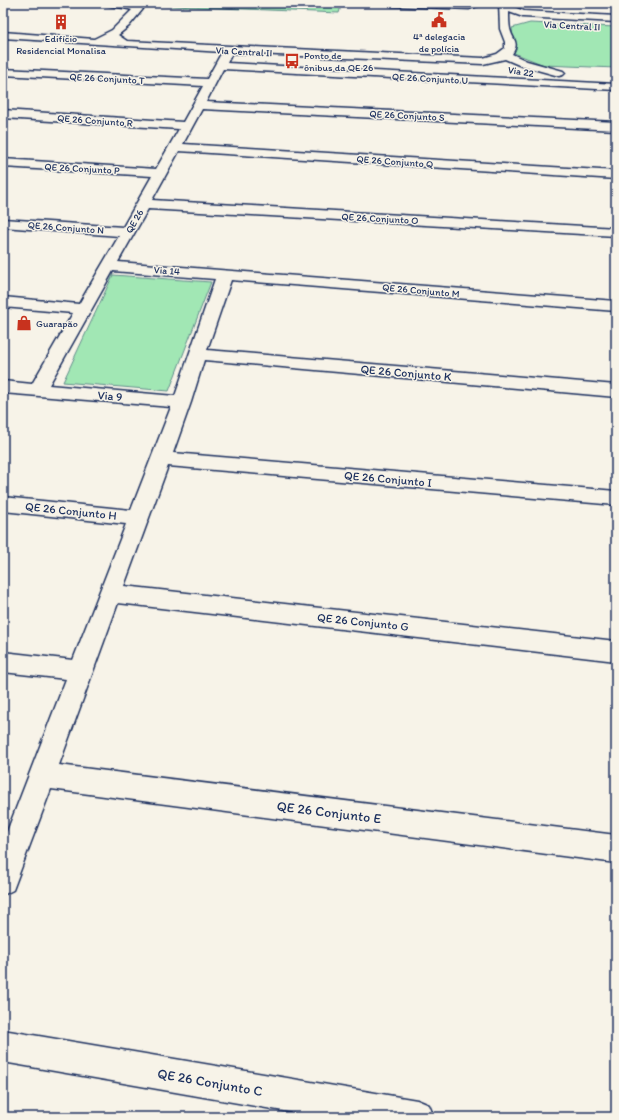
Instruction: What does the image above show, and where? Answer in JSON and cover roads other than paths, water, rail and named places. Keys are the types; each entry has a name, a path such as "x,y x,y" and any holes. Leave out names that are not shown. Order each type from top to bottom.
{"street":[{"path":"93,40 112,36 130,19 140,6 108,3"},
{"path":"392,3 469,6 477,3"},
{"name":"Via Central II","path":"504,5 523,14 616,19"},
{"name":"Via Central II","path":"112,36 125,44 483,61 497,59 505,55 511,45 504,5"},
{"name":"Via Central II","path":"524,24 616,27"},
{"path":"3,35 93,40 125,44"},
{"name":"QE 26","path":"38,390 229,50"},
{"name":"Via 22","path":"505,55 523,63 559,73"},
{"name":"Via 22","path":"483,61 508,70 528,74 559,73 616,77"},
{"name":"QE 26 Conjunto U","path":"220,66 616,87"},
{"name":"QE 26 Conjunto T","path":"3,72 210,83"},
{"path":"588,75 592,86"},
{"name":"QE 26 Conjunto S","path":"198,105 616,126"},
{"name":"QE 26 Conjunto R","path":"3,114 187,126"},
{"name":"QE 26 Conjunto Q","path":"174,148 616,175"},
{"name":"QE 26 Conjunto P","path":"3,163 161,173"},
{"name":"QE 26 Conjunto O","path":"143,204 616,232"},
{"name":"QE 26 Conjunto N","path":"3,223 128,232"},
{"name":"Via 14","path":"109,266 225,274"},
{"path":"3,880 161,460 225,274"},
{"name":"QE 26 Conjunto M","path":"225,274 616,306"},
{"path":"3,302 84,309"},
{"name":"QE 26 Conjunto K","path":"197,354 616,391"},
{"name":"Via 9","path":"3,387 182,402"},
{"name":"QE 26 Conjunto I","path":"161,460 616,498"},
{"name":"QE 26 Conjunto H","path":"3,504 139,518"},
{"name":"QE 26 Conjunto G","path":"110,593 616,651"},
{"path":"3,662 82,670"},
{"name":"QE 26 Conjunto E","path":"42,775 616,849"},
{"name":"QE 26 Conjunto C","path":"3,1046 417,1117"}],"place":[{"name":"4ª delegacia de polícia","path":"439,20"},
{"name":"Edifício Residencial Monalisa","path":"61,22"},
{"name":"Ponto de ônibus da QE 26","path":"292,61"},
{"name":"Guarapão","path":"24,323"}]}
